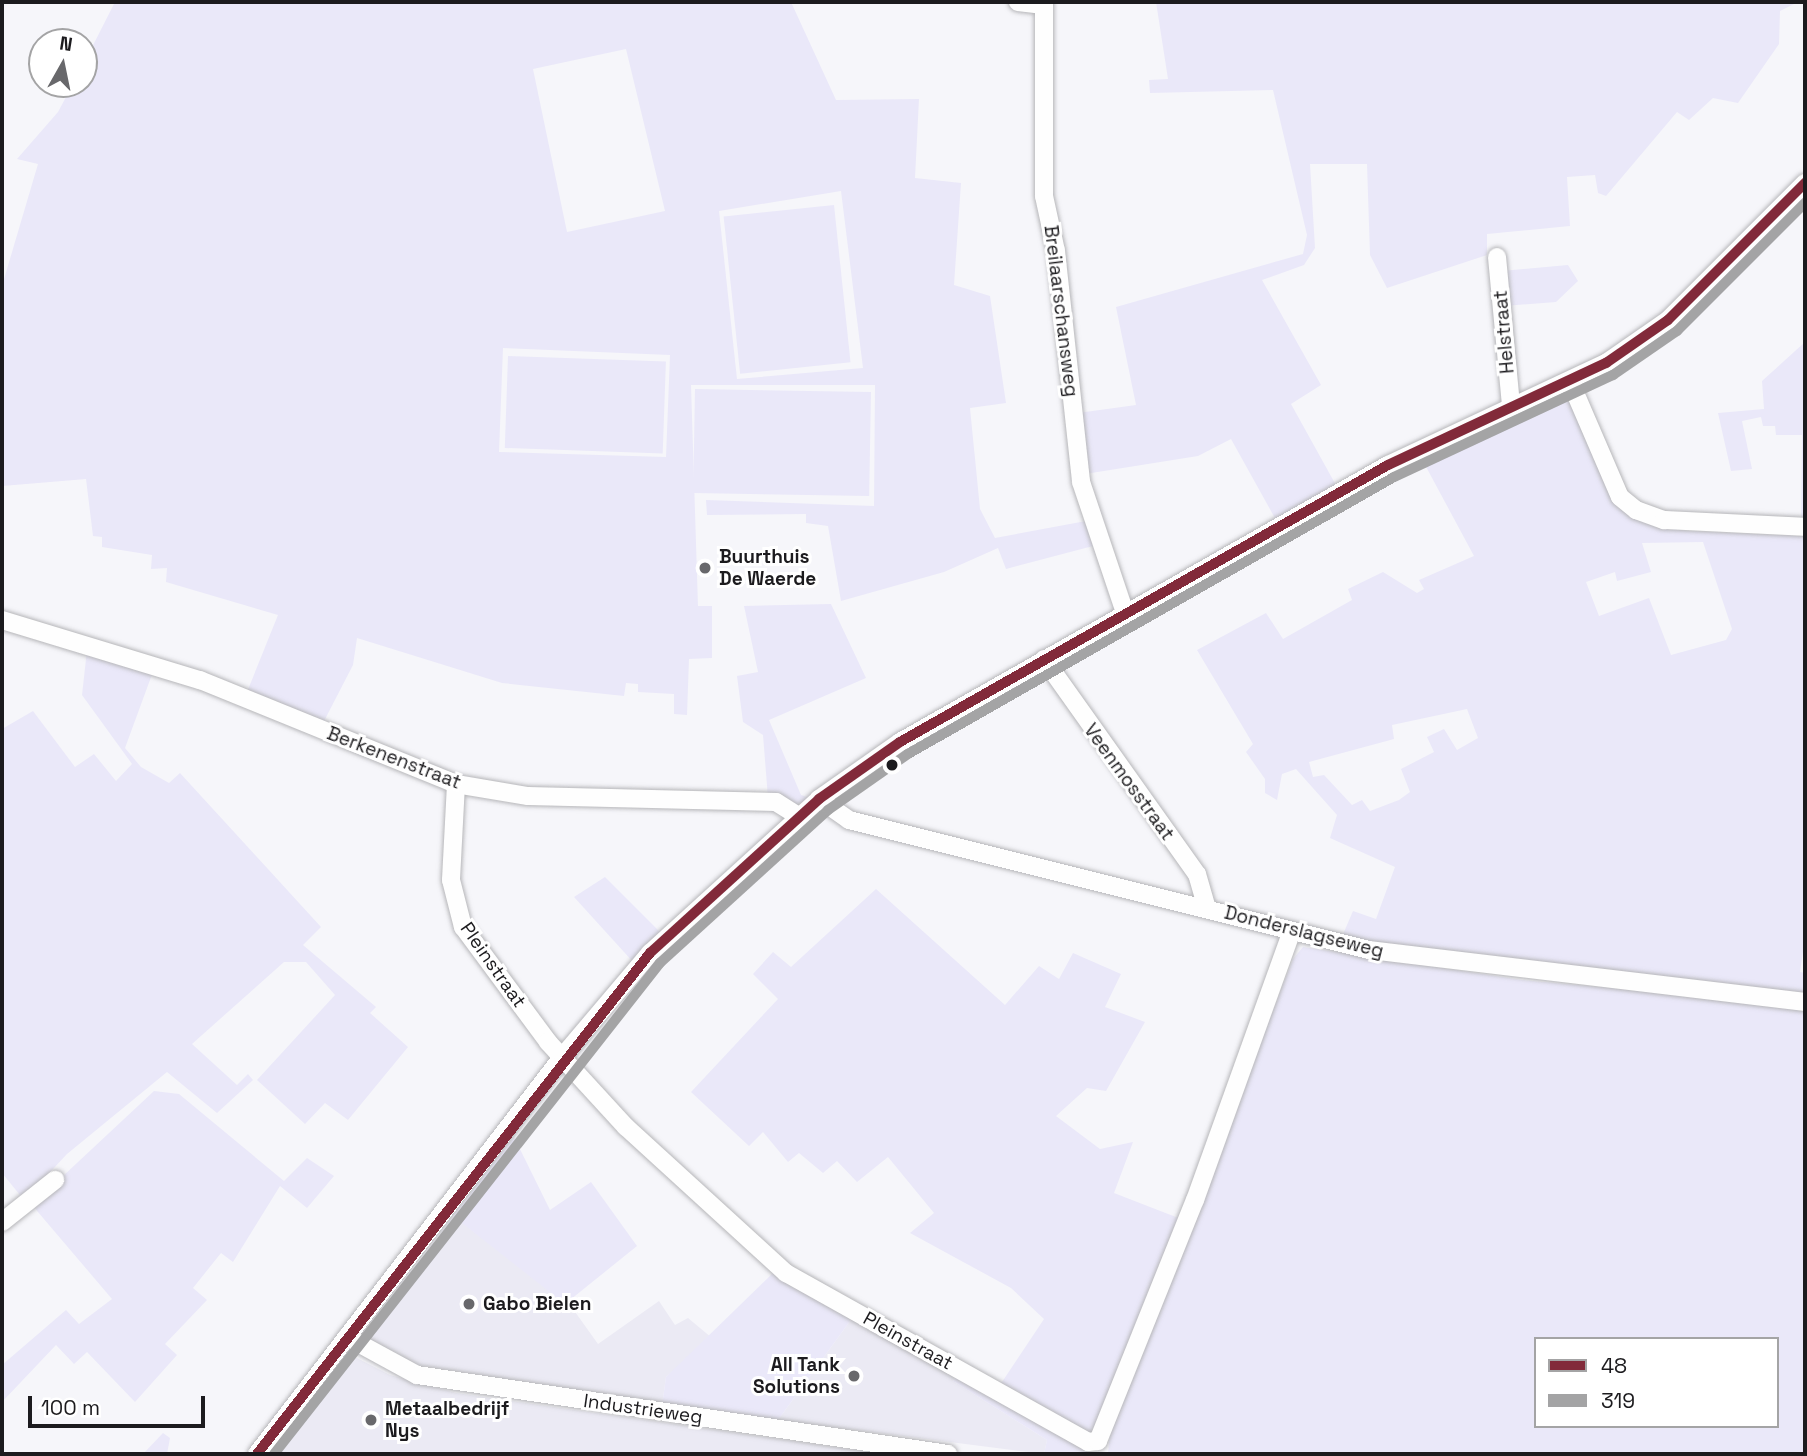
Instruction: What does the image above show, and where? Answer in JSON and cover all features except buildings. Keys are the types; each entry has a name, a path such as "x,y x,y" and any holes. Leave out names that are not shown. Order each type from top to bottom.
{"street":[{"path":"1018,2 1044,3"},
{"name":"Breilaarschansweg","path":"1044,3 1044,196 1056,251 1081,482 1125,613"},
{"path":"257,1454 563,1056 650,953 798,816 900,742 1044,659 1388,465 1570,381 1668,320 1805,183"},
{"name":"Helstraat","path":"1497,257 1511,406"},
{"path":"1570,381 1620,497 1636,510 1664,520 1805,527"},
{"name":"Berkenenstraat","path":"2,620 200,680 456,784 528,796 776,802 798,816"},
{"name":"Veenmosstraat","path":"1044,659 1196,874 1207,909"},
{"name":"Pleinstraat","path":"456,784 451,880 457,912 563,1056 665,1167 786,1273 1088,1442 1098,1441 1195,1200 1291,933"},
{"name":"Donderslagseweg","path":"819,799 849,820 1207,909 1291,933 1445,961 1805,1002"},
{"path":"2,1222 55,1180"},
{"name":"Industrieweg","path":"347,1337 417,1376 948,1454"}],"shaded area":[{"path":"115,2 791,2 836,100 919,99 915,178 961,183 954,285 990,296 1006,403 970,408 980,509 995,538 1086,521 1093,546 1006,569 998,548 944,572 841,601 828,526 806,523 806,514 707,515 706,500 874,506 875,385 691,385 698,606 712,606 712,658 689,659 687,715 674,714 674,694 638,692 638,684 626,683 624,696 502,683 357,638 353,665 322,725 247,692 278,615 166,582 167,568 151,569 152,555 102,547 102,537 93,536 86,479 2,486 2,286 38,164 17,159 58,112 66,98 98,98 98,35","holes":["626,49 665,211 567,232 533,69","841,191 863,368 737,379 719,211","503,348 670,355 666,457 499,452"]},
{"path":"1156,2 1798,2 1780,11 1779,44 1738,103 1713,98 1689,120 1677,112 1606,196 1598,193 1595,175 1567,177 1570,226 1487,234 1487,255 1387,288 1370,255 1367,164 1310,164 1315,248 1304,265 1262,280 1321,385 1291,404 1337,487 1276,520 1231,439 1198,456 1085,474 1078,413 1136,405 1116,307 1303,254 1307,235 1273,90 1150,93 1149,80 1168,79"},
{"path":"834,205 851,362 740,374 724,217"},
{"path":"1568,265 1578,281 1556,302 1504,306 1502,271"},
{"path":"1805,342 1805,521 1801,521 1802,435 1776,435 1775,426 1763,426 1761,417 1742,421 1752,469 1731,471 1718,413 1764,409 1762,381"},
{"path":"508,356 666,362 663,453 505,448"},
{"path":"695,389 871,392 869,496 693,493"},
{"path":"1566,397 1637,519 1686,531 1805,536 1805,938 1800,972 1805,973 1805,996 1341,939 1353,911 1376,919 1395,867 1330,838 1337,815 1296,769 1282,774 1277,800 1265,793 1265,779 1246,752 1253,744 1197,650 1266,613 1283,639 1352,600 1348,589 1383,572 1417,593 1424,589 1419,580 1474,556 1424,463","holes":["1703,542 1732,629 1726,640 1671,655 1649,598 1599,616 1586,582 1615,572 1617,581 1651,572 1642,543","1467,709 1478,738 1457,750 1444,729 1427,737 1434,752 1401,769 1410,792 1399,800 1370,811 1362,800 1352,805 1324,775 1313,777 1309,762 1394,739 1392,725"]},
{"path":"831,604 866,678 769,720 801,795 810,798 797,804 768,798 763,735 743,722 737,676 758,672 744,606"},
{"path":"87,650 154,669 125,748 141,767 169,783 180,773 321,927 303,945 376,1007 370,1013 408,1047 348,1120 325,1103 305,1124 257,1080 335,995 306,962 284,962 192,1044 237,1085 248,1074 253,1080 217,1113 167,1072 67,1154 24,1200 2,1173 2,729 33,711 75,767 94,754 116,781 132,764 82,695"},
{"path":"605,877 663,935 634,963 574,897"},
{"path":"876,889 1005,1005 1039,966 1059,979 1073,953 1121,974 1105,1007 1145,1022 1106,1091 1087,1088 1056,1116 1100,1149 1133,1142 1114,1193 1181,1219 1090,1437 998,1388 1044,1319 1011,1288 910,1233 934,1213 888,1157 857,1182 837,1161 823,1173 799,1153 788,1162 763,1132 749,1146 691,1092 778,999 753,974 773,952 791,967"},
{"path":"1303,947 1522,980 1805,1005 1805,1454 1108,1454 1110,1431 1293,959"},
{"path":"154,1091 179,1094 284,1181 307,1158 334,1176 307,1208 280,1186 233,1262 221,1253 193,1288 207,1300 165,1344 177,1355 135,1402 87,1352 74,1364 56,1345 2,1402 2,1365 66,1310 79,1324 112,1299 32,1205"},
{"path":"514,1137 550,1210 591,1182 637,1246 565,1304 453,1216"},
{"path":"453,1216 568,1302 598,1344 659,1301 675,1325 688,1318 712,1338 666,1377 662,1405 401,1362 360,1339"},
{"path":"774,1272 853,1317 778,1420 662,1405 666,1377"},
{"path":"853,1317 957,1375 953,1381 1047,1440 1044,1454 778,1420"},
{"path":"353,1356 390,1375 456,1393 882,1454 278,1454"},
{"path":"957,1375 1087,1450 1087,1454 1044,1454 1047,1440 953,1381"},
{"path":"163,1433 170,1438 167,1454 143,1454"}],"waterway":[{"path":"207,2 230,2"}],"transit line":[{"name":"48","path":"257,1454 650,953 819,799 900,742 1388,465 1606,363 1668,320 1805,183"},
{"name":"319","path":"274,1454 660,963 828,810 908,754 1394,477 1613,375 1677,331 1805,203"}],"place":[{"name":"Buurthuis De Waerde","path":"705,568"},
{"name":"Gabo Bielen","path":"469,1304"},
{"name":"All Tank Solutions","path":"854,1376"},
{"name":"Metaalbedrijf Nys","path":"371,1420"}]}
